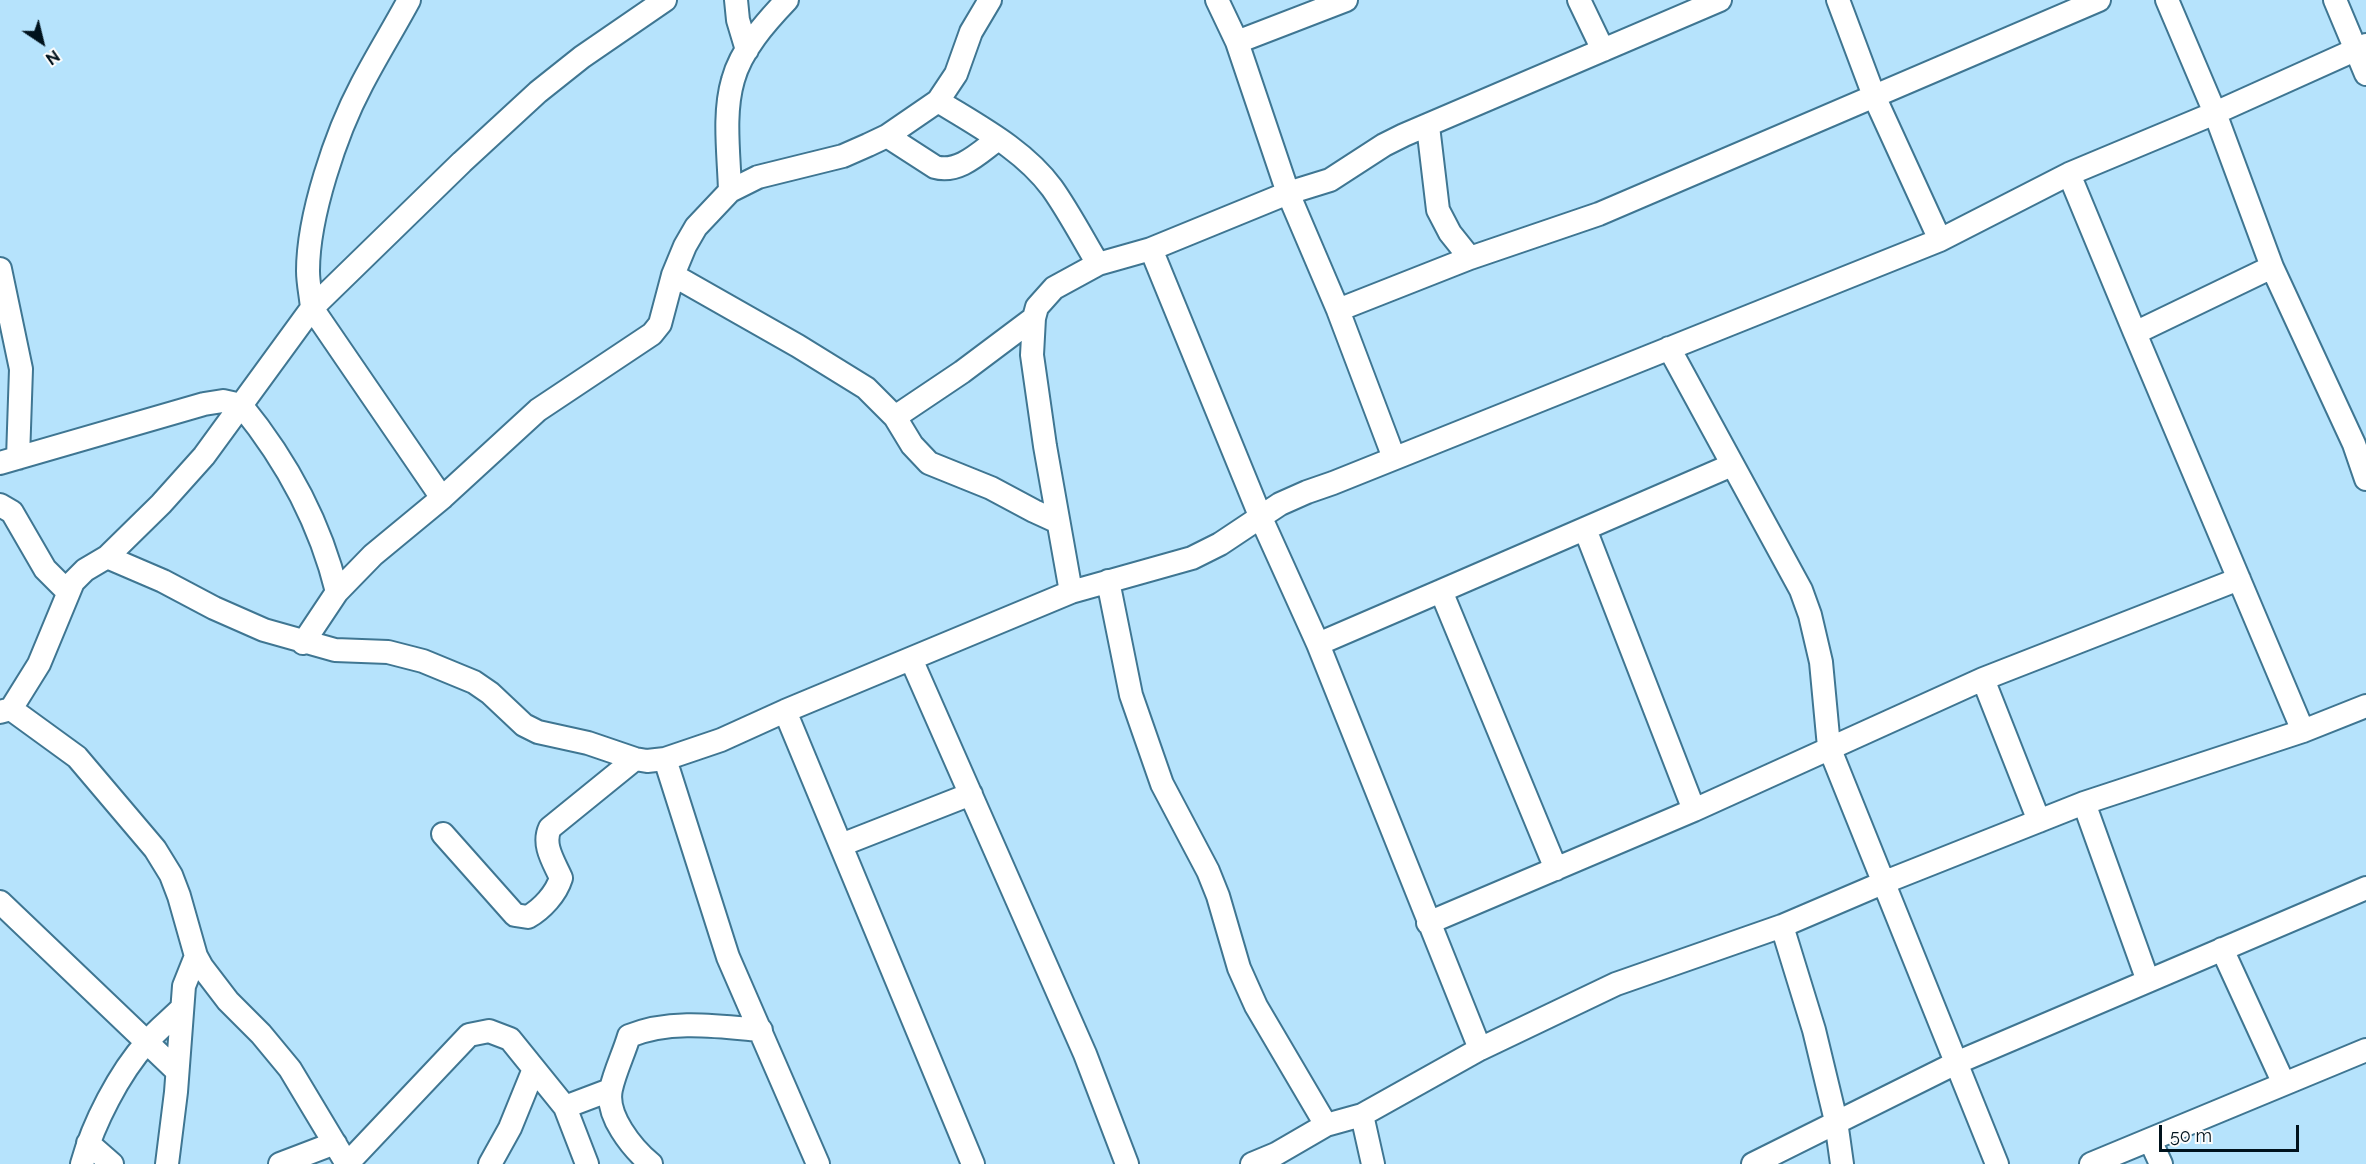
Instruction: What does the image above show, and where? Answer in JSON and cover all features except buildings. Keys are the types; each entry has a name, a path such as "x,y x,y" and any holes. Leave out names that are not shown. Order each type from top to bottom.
{"street":[{"path":"409,0 361,85 330,164 321,194 308,273 312,308 442,498"},
{"path":"736,0 738,20 747,51"},
{"path":"730,191 730,95 737,69 772,15 787,0"},
{"path":"303,643 337,592 373,555 442,498 538,410 652,334 660,324 673,275 685,246 696,227 730,191 759,177 843,156 887,136 938,101 956,74 971,32 990,0"},
{"path":"1218,0 1237,42 1288,193 1338,310 1394,458"},
{"path":"1237,42 1347,0"},
{"path":"1579,0 1603,50"},
{"path":"1071,592 1032,355 1034,318 1037,307 1054,288 1098,264 1151,249 1288,193 1330,180 1384,145 1720,0"},
{"path":"1838,0 1874,96 1940,240"},
{"path":"1338,310 1470,258 1599,214 2099,0"},
{"path":"2167,0 2215,113 2272,267 2354,444 2366,479"},
{"path":"2336,0 2361,48 2366,74"},
{"path":"587,1164 565,1107 510,1040 489,1031 469,1035 347,1164 290,1068 216,986 195,956 179,896 171,875 155,849 77,757 6,710 39,664 78,575 107,557 154,511 204,456 312,308 462,162 538,92 655,3"},
{"path":"107,557 264,630 303,643 335,650 388,652 423,661 474,682 490,693 524,724 538,732 588,743 636,759 665,759 721,740 1071,592 1192,558 1220,544 1293,497 1940,240 2069,174 2215,113 2361,48"},
{"path":"938,101 998,139 1032,166 1051,187 1098,264"},
{"path":"1428,126 1438,210 1450,233 1470,258"},
{"path":"887,136 935,167 942,169 963,164 998,139"},
{"path":"2069,174 2303,731"},
{"path":"1151,249 1261,518 1318,644 1480,1049"},
{"path":"2136,333 2272,267"},
{"path":"0,269 21,369 9,460 204,404 223,402 241,405 267,437 290,472 320,538 337,592"},
{"path":"673,275 866,388 896,417 912,445 929,463 991,488 1059,522"},
{"path":"896,417 962,372 1034,318"},
{"path":"1669,348 1801,590 1810,615 1821,662 1830,747 1998,1164"},
{"path":"1318,644 1732,465"},
{"path":"0,505 12,512 45,569 69,592"},
{"path":"1584,529 1694,810"},
{"path":"1428,923 1694,810 1983,679 2239,579"},
{"path":"1108,581 1131,696 1162,784 1208,871 1218,896 1239,968 1256,1006 1326,1125"},
{"path":"1441,591 1556,869"},
{"path":"911,659 1085,1054 1127,1164"},
{"path":"1983,679 2039,821"},
{"path":"1252,1164 1276,1154 1326,1125 1362,1115 1480,1049 1616,984 1782,926 1885,882 2084,803 2303,731 2366,706"},
{"path":"785,711 973,1164"},
{"path":"443,834 515,915 528,917 536,913 554,893 561,878 547,846 546,836 550,828 636,759"},
{"path":"665,759 728,957 818,1164"},
{"path":"841,845 971,794"},
{"path":"2084,803 2148,981"},
{"path":"1753,1164 1836,1120 1956,1063 2366,888"},
{"path":"0,902 177,1071"},
{"path":"1782,926 1814,1030 1836,1120 1842,1164"},
{"path":"2222,949 2284,1084"},
{"path":"167,1164 181,1010 186,979 195,956"},
{"path":"112,1164 85,1153 115,1088 146,1042 181,1010"},
{"path":"651,1164 640,1155 612,1112 610,1090 629,1036 650,1027 711,1025 761,1030"},
{"path":"2091,1164 2366,1050"},
{"path":"490,1164 510,1128 534,1069"},
{"path":"565,1107 610,1090"},
{"path":"1362,1115 1373,1164"},
{"path":"2150,1140 2161,1164"},
{"path":"280,1164 335,1143"}]}
